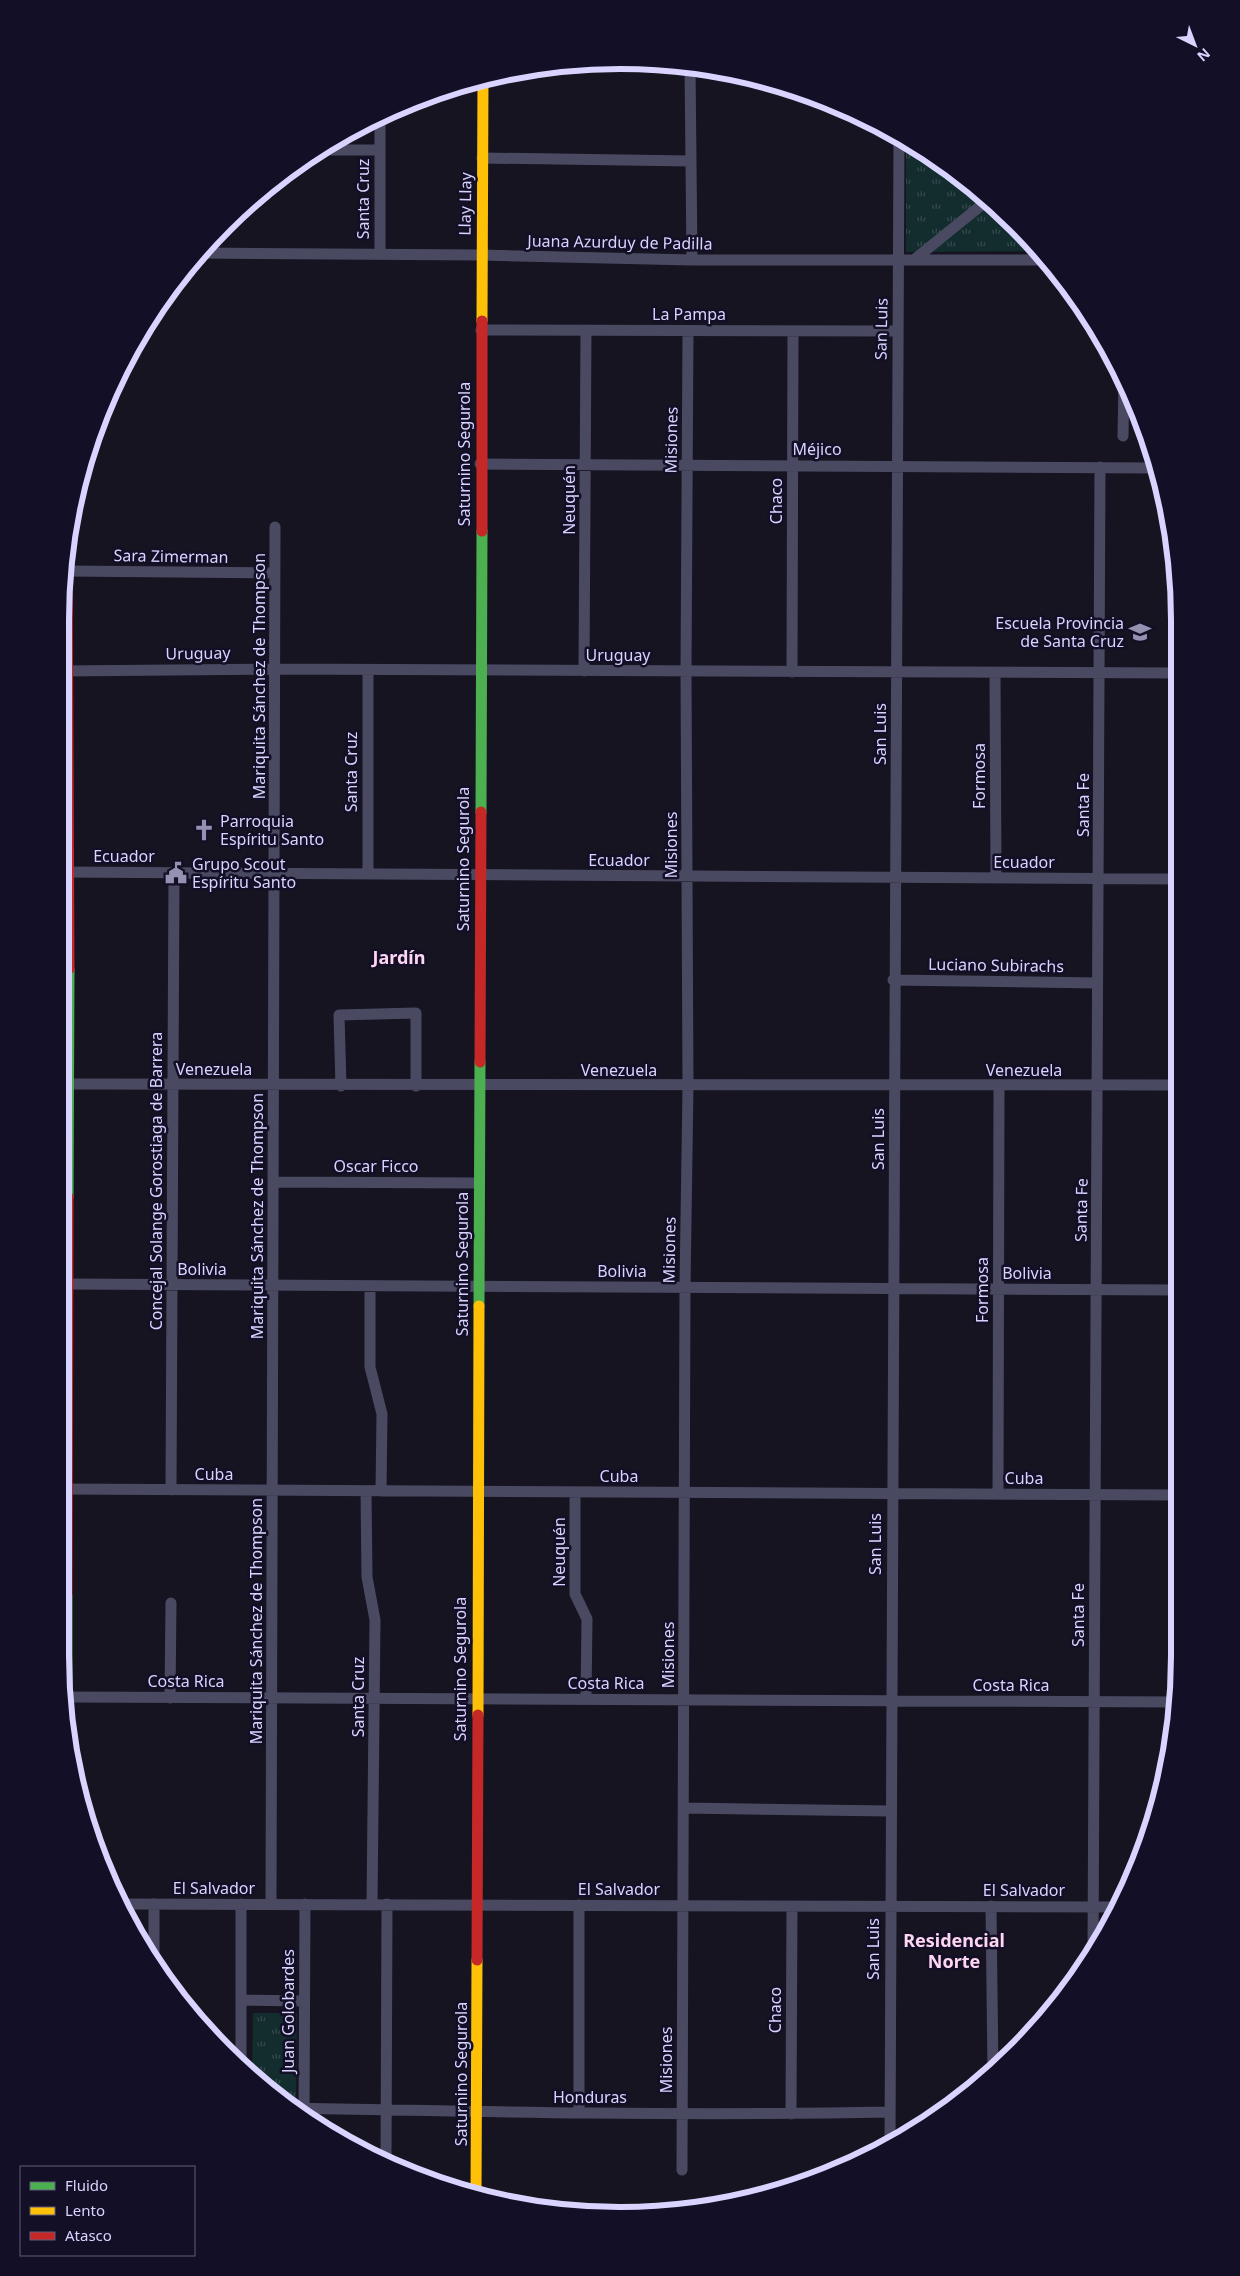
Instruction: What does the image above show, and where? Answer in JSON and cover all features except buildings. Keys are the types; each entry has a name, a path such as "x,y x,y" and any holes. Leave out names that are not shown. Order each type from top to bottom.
{"street":[{"path":"690,73 692,260"},
{"name":"Llay Llay","path":"481,330 483,86"},
{"name":"Santa Cruz","path":"380,124 380,254"},
{"name":"San Luis","path":"890,2136 899,145"},
{"path":"333,150 379,150"},
{"path":"482,158 691,161"},
{"path":"915,259 982,205"},
{"name":"Juana Azurduy de Padilla","path":"209,253 481,255 692,260 898,258 1037,260"},
{"name":"La Pampa","path":"481,330 897,331"},
{"name":"Saturnino Segurola","path":"476,2188 481,330"},
{"name":"Neuquén","path":"584,671 586,330"},
{"name":"Misiones","path":"682,2170 685,1287 688,1086 686,671 688,330"},
{"name":"Chaco","path":"792,672 793,331"},
{"path":"1123,436 1127,405"},
{"name":"Méjico","path":"480,464 1149,468"},
{"name":"Santa Fe","path":"1093,1938 1100,879 1100,467"},
{"name":"Mariquita Sánchez de Thompson","path":"271,1904 275,527"},
{"name":"Sara Zimerman","path":"71,571 275,573"},
{"name":"Uruguay","path":"69,671 275,669 1171,673"},
{"name":"Santa Cruz","path":"368,670 368,874"},
{"name":"Formosa","path":"995,673 996,878"},
{"name":"Ecuador","path":"69,872 1171,879"},
{"name":"Concejal Solange Gorostiaga de Barrera","path":"171,1490 174,873"},
{"name":"Luciano Subirachs","path":"894,980 1098,983"},
{"path":"341,1086 339,1014 416,1014 416,1086"},
{"name":"Venezuela","path":"69,1084 274,1086 1171,1085"},
{"name":"Formosa","path":"998,1086 998,1494"},
{"name":"Oscar Ficco","path":"273,1182 478,1184"},
{"name":"Bolivia","path":"69,1289 172,1285 273,1285 1171,1290"},
{"path":"370,1286 370,1367 382,1414 381,1491"},
{"name":"Cuba","path":"69,1489 1171,1495"},
{"name":"Santa Cruz","path":"366,1491 367,1577 375,1620 372,1904"},
{"name":"Neuquén","path":"575,1492 574,1594 587,1619 586,1699"},
{"path":"170,1698 171,1603"},
{"name":"Costa Rica","path":"70,1697 1169,1702"},
{"path":"684,1808 890,1811"},
{"name":"El Salvador","path":"128,1904 1110,1907"},
{"path":"154,1904 154,1949"},
{"path":"240,1904 240,2055"},
{"name":"Juan Golobardes","path":"304,2107 305,1904"},
{"path":"386,2155 387,1904"},
{"path":"579,2112 580,1905"},
{"name":"Chaco","path":"791,2114 792,1906"},
{"path":"991,1906 994,2060"},
{"path":"241,2000 304,2001"},
{"name":"Honduras","path":"312,2113 386,2110 477,2113 682,2114 890,2112"}],"green space":[{"path":"906,149 956,183 1010,230 1029,251 906,252"},
{"path":"253,2013 297,2013 296,2100 284,2093 252,2066"}],"traffic: fast":[{"path":"481,812 482,531"},
{"path":"479,1306 480,1062"}],"traffic: slow":[{"path":"482,321 483,86"},
{"path":"478,1715 479,1306"},
{"path":"476,2188 477,1960"}],"traffic: jam":[{"path":"482,321 482,531"},
{"path":"480,1062 481,812"},
{"path":"477,1960 478,1715"}],"place":[{"name":"Escuela Provincia de Santa Cruz","path":"1140,632"},
{"name":"Parroquia Espíritu Santo","path":"204,830"},
{"name":"Grupo Scout Espíritu Santo","path":"176,873"}],"district":[{"name":"Jardín","path":"399,957"},
{"name":"Residencial Norte","path":"954,1950"}]}
